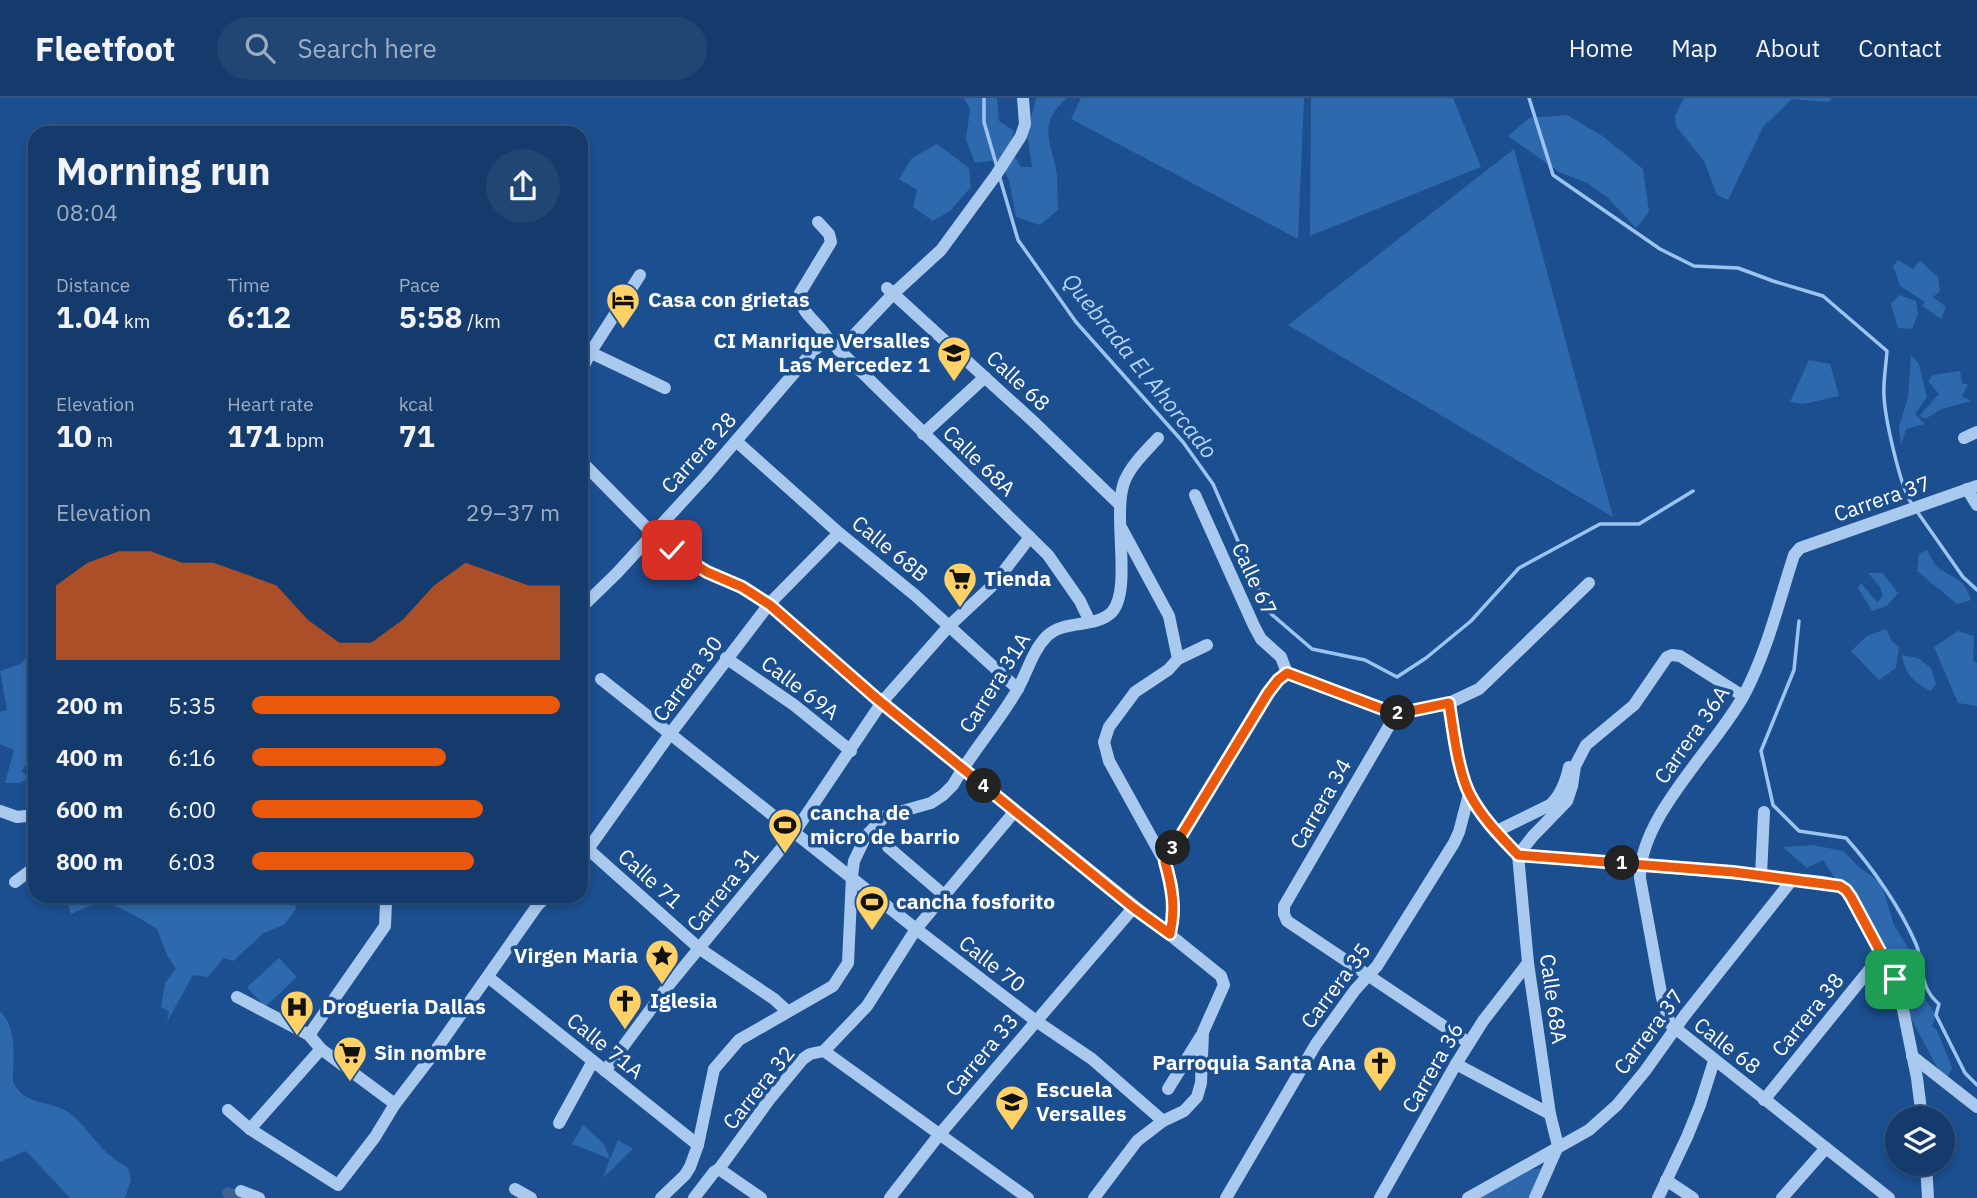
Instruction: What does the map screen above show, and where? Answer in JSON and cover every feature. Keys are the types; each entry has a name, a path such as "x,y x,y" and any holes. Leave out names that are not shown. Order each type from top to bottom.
{"street":[{"path":"839,351 890,291 941,250 1021,136 1025,124 1023,98"},
{"name":"Calle 68A","path":"818,222 829,234 831,242 800,293 799,302 810,319 839,351 1030,537 1064,575 1090,622"},
{"path":"588,347 640,275"},
{"name":"Calle 68","path":"890,291 1120,505"},
{"name":"Carrera 28","path":"588,601 737,441 813,351 828,339"},
{"path":"588,351 665,388"},
{"path":"923,434 985,377"},
{"path":"1964,438 1977,432"},
{"name":"Carrera 31A","path":"661,1198 685,1175 698,1145 714,1069 739,1040 833,986 845,970 851,927 854,861 875,824 885,816 931,803 953,785 1018,689 1046,637 1065,625 1090,622 1111,612 1117,600 1121,579 1120,505 1124,481 1158,438"},
{"name":"Calle 68B","path":"737,441 839,533 916,596 1018,689"},
{"path":"588,469 650,537 707,572 742,587 769,605 962,768 1221,976 1224,985 1203,1032 1168,1089"},
{"path":"1972,488 1977,505"},
{"name":"Carrera 37","path":"1800,548 1972,488"},
{"name":"Calle 67","path":"1195,495 1254,626 1262,639 1281,657 1287,673"},
{"path":"1121,525 1168,616 1178,659"},
{"name":"Carrera 30","path":"588,850 726,658 769,605 839,533"},
{"name":"Carrera 31","path":"605,1071 668,986 794,833 882,702 949,626 995,584 1030,537"},
{"name":"Carrera 36A","path":"1640,864 1647,840 1659,817 1743,696 1794,555 1800,548"},
{"path":"1165,862 1268,693 1287,673 1396,714 1449,703 1479,689 1589,583"},
{"path":"1170,934 1174,914 1172,885 1165,862 1108,761 1104,742 1109,727 1135,692 1168,670 1178,659 1207,645"},
{"path":"1518,855 1567,801 1576,766 1586,745 1634,705 1667,657 1672,654 1680,656 1743,696"},
{"name":"Calle 69A","path":"726,658 794,705 850,751"},
{"name":"Calle 70","path":"601,679 916,929 1036,1021 1092,1059 1163,1121"},
{"path":"1449,703 1455,742 1469,794 1495,832 1518,855 1761,875 1822,882 1846,890 1898,985 1904,1004 1920,1106"},
{"name":"Carrera 34","path":"1367,976 1287,920 1284,906 1396,714"},
{"path":"1495,832 1558,799 1571,756 1578,743"},
{"name":"Carrera 35","path":"1226,1198 1316,1044 1377,966 1454,843 1469,794"},
{"path":"0,811 17,817 28,816"},
{"name":"Carrera 32","path":"694,1198 803,1059 824,1051 867,1006 916,929 1015,811"},
{"path":"1761,875 1764,812"},
{"path":"888,847 944,895"},
{"name":"Calle 68A","path":"1518,855 1528,963 1550,1114 1558,1146"},
{"name":"Calle 71","path":"588,856 701,949 774,999 787,1011"},
{"name":"Calle 68","path":"1640,864 1640,878 1667,1019 1676,1030 1889,1198"},
{"path":"15,882 28,872"},
{"name":"Carrera 37","path":"1558,1146 1589,1130 1617,1105 1792,880"},
{"path":"309,1035 385,926 386,903"},
{"path":"228,1110 250,1129 338,1185 375,1137 395,1104 540,903"},
{"name":"Carrera 33","path":"890,1198 939,1135 1134,908"},
{"name":"Carrera 38","path":"1765,1100 1882,954"},
{"name":"Carrera 36","path":"1380,1198 1469,1043 1528,963"},
{"path":"1367,976 1469,1043"},
{"name":"Calle 71A","path":"488,977 698,1145"},
{"path":"237,997 309,1035 321,1049 395,1104"},
{"path":"1094,1198 1137,1141 1163,1121 1184,1111 1197,1097 1201,1083 1203,1032"},
{"path":"250,1129 321,1049"},
{"path":"824,1051 1028,1198"},
{"path":"1912,1056 1977,1107"},
{"path":"1658,1198 1696,1116 1714,1060"},
{"path":"559,1123 593,1061"},
{"path":"1456,1064 1550,1114"},
{"path":"1468,1198 1558,1146"},
{"path":"1535,1198 1558,1146"},
{"path":"1782,1198 1826,1148"},
{"path":"719,1169 761,1198"},
{"path":"1927,1176 1928,1198"},
{"path":"1666,1180 1693,1198"},
{"path":"515,1189 531,1198"},
{"path":"241,1191 259,1198"}],"shaded area":[{"path":"964,98 997,98 999,121 1014,131 1009,147 1021,167 1032,167 1027,133 1036,98 1067,98 1051,117 1048,135 1057,176 1058,210 1040,225 1016,217 1009,181 1000,160 975,163 966,140 970,109"},
{"path":"1081,98 1304,98 1298,239 1071,119"},
{"path":"1311,98 1453,98 1481,167 1310,236"},
{"path":"1684,98 1832,98 1829,102 1792,99 1763,127 1728,200 1717,195 1704,161 1676,126 1675,116"},
{"path":"1567,115 1604,137 1643,169 1649,212 1636,228 1608,198 1587,183 1559,172 1508,136 1529,118"},
{"path":"937,144 969,168 971,187 950,211 933,221 913,207 917,190 899,179 912,158"},
{"path":"1514,149 1613,517 1288,325"},
{"path":"1898,260 1913,269 1920,261 1938,277 1940,291 1933,297 1946,307 1941,319 1922,306 1925,302 1900,286 1893,266"},
{"path":"1899,295 1916,301 1918,314 1912,329 1898,328 1891,304"},
{"path":"1911,355 1919,364 1927,397 1915,414 1925,424 1906,429 1901,445 1899,426 1908,398"},
{"path":"1809,360 1830,364 1839,396 1803,404 1790,402"},
{"path":"1960,371 1962,383 1968,385 1962,396 1971,401 1942,409 1925,419 1920,415 1939,394 1928,381 1933,375"},
{"path":"1927,550 1938,568 1963,584 1971,600 1957,604 1917,571 1919,554"},
{"path":"1868,573 1883,573 1898,593 1887,606 1872,611 1858,588 1861,583 1877,602 1883,596 1880,587"},
{"path":"1886,629 1892,641 1899,647 1896,668 1879,680 1851,651 1867,636"},
{"path":"1958,631 1974,636 1977,706 1958,703 1934,647"},
{"path":"28,655 28,761 22,771 28,779 19,783 5,783 14,750 0,744 0,712 7,710 0,671 21,664"},
{"path":"1902,655 1918,658 1931,668 1936,684 1931,691 1911,677 1905,668"},
{"path":"1813,845 1843,851 1881,883 1894,925 1912,954 1914,976 1921,993 1936,1015 1932,1026 1937,1030 1952,1068 1945,1082 1840,886 1823,860 1807,868 1783,847"},
{"path":"68,903 96,903 71,914"},
{"path":"109,903 295,903 296,909 284,925 264,933 233,961 224,958 208,977 193,975 167,1022 169,1012 161,1007 165,983 176,969 167,955 157,929"},
{"path":"279,958 297,977 265,1007 247,987"},
{"path":"0,1011 10,1026 14,1054 13,1082 18,1090 31,1099 68,1112 108,1154 128,1168 131,1180 125,1198 70,1198 26,1151 0,1162"},
{"path":"583,1125 604,1144 610,1159 572,1144"},
{"path":"618,1140 633,1149 603,1178"},
{"path":"1543,1168 1533,1198 1476,1198 1513,1172"}],"waterway":[{"name":"Quebrada El Ahorcado","path":"984,98 984,122 997,167"},
{"path":"1529,98 1553,175 1660,249 1694,266 1738,268 1823,296 1887,351 1884,391 1887,420 1898,468 1912,504"},
{"name":"Quebrada El Ahorcado","path":"999,175 1018,240 1076,322 1183,442 1213,484 1269,612 1312,649 1365,660 1397,677 1426,658 1471,621 1519,568 1600,524 1639,524 1693,491"},
{"path":"1916,510 1963,577 1977,590"},
{"name":"Quebrada El Ahorcado","path":"1799,621 1794,670 1761,751 1773,805 1799,831 1846,838 1866,862 1894,902 1916,944 1925,983 1939,1004 1936,1015 1965,1073 1977,1085"},
{"path":"228,1193 240,1198"}],"place":[{"name":"Casa con grietas","path":"623,330"},
{"name":"CI Manrique Versalles Las Mercedez 1","path":"954,383"},
{"name":"Tienda","path":"960,609"},
{"name":"cancha de micro de barrio","path":"785,855"},
{"name":"cancha fosforito","path":"872,932"},
{"name":"Virgen Maria","path":"662,986"},
{"name":"Iglesia","path":"625,1031"},
{"name":"Drogueria Dallas","path":"297,1037"},
{"name":"Sin nombre","path":"350,1083"},
{"name":"Parroquia Santa Ana","path":"1380,1093"},
{"name":"Escuela Versalles","path":"1012,1132"}],"route":[{"path":"672,550 770,605 876,698 1134,908 1170,934 1174,914 1172,885 1165,862 1268,693 1287,673 1396,714 1449,703 1455,742 1469,794 1495,832 1518,855 1578,862 1733,872 1840,886 1851,897 1895,979"}]}
